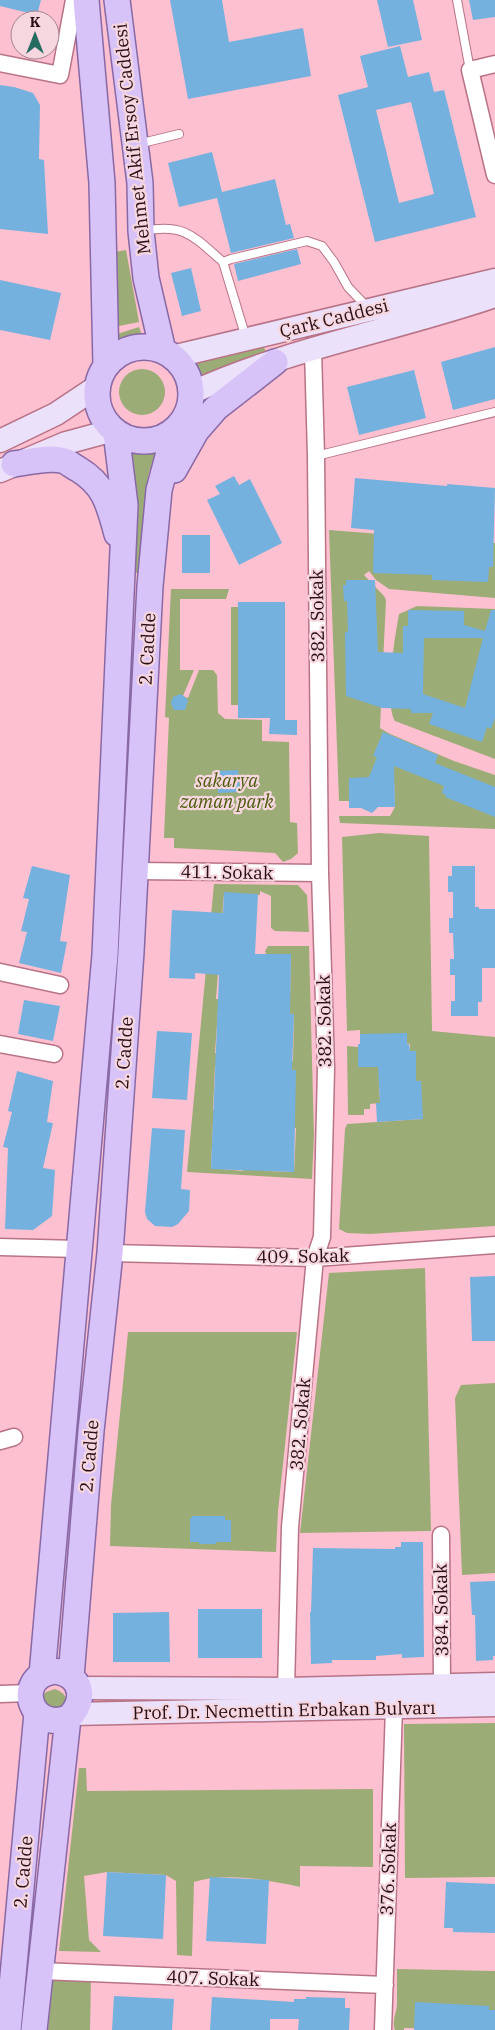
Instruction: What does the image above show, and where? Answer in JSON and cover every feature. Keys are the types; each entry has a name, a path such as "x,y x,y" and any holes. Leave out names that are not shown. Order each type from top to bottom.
{"main road":[{"name":"Mehmet Akif Ersoy Caddesi","path":"86,0 102,183 104,271 102,376"},
{"name":"Mehmet Akif Ersoy Caddesi","path":"117,0 140,183 141,231 146,278 167,354"},
{"name":"Çark Caddesi","path":"167,354 246,340 495,280"},
{"name":"Çark Caddesi","path":"191,393 210,384 275,362 495,296"},
{"path":"0,441 56,414 102,376 122,353 132,349 148,348 167,354 186,372 191,393 187,413 175,430 166,436 146,441 135,440 115,431 102,416 99,406 102,376"},
{"path":"150,586 174,468 196,430 216,408 275,362"},
{"name":"2. Cadde","path":"34,2030 70,1716 80,1702 75,1683 91,1431 110,1253 135,871 150,586 159,490 175,430"},
{"path":"7,467 66,443 115,431"},
{"name":"2. Cadde","path":"8,2030 36,1694 105,955 125,504 115,431"},
{"path":"7,467 49,460 65,461 87,474 100,486 107,502 122,553"},
{"path":"70,1716 60,1721 52,1721 36,1694 54,1671 66,1674 75,1683"},
{"name":"Prof. Dr. Necmettin Erbakan Bulvarı","path":"75,1683 286,1689 495,1684"},
{"name":"Prof. Dr. Necmettin Erbakan Bulvarı","path":"70,1716 495,1705"}],"street":[{"path":"0,63 60,75 74,0"},
{"path":"495,64 470,70 495,176"},
{"name":"382. Sokak","path":"286,1689 290,1527 315,1258 322,1237 326,1068 320,873 316,456 313,350"},
{"name":"411. Sokak","path":"135,871 320,873"},
{"path":"0,972 60,985"},
{"path":"0,1044 54,1054"},
{"name":"409. Sokak","path":"110,1253 315,1258 495,1246"},
{"path":"0,1247 78,1249"},
{"name":"384. Sokak","path":"440,1534 442,1685"},
{"path":"0,1694 36,1694"},
{"name":"376. Sokak","path":"383,2030 394,1708"},
{"name":"407. Sokak","path":"41,1971 385,1985"}],"lane":[{"path":"457,0 470,70"},
{"path":"136,145 179,134"},
{"path":"141,231 162,227 185,231 223,262 246,340"},
{"path":"223,262 308,241 322,246 334,262 348,287 369,309"},
{"path":"316,456 495,412"}],"green space":[{"path":"126,250 139,322 119,326 115,252"},
{"path":"139,327 144,341 120,345 117,334"},
{"path":"264,347 266,352 197,381 196,375 186,362 210,359"},
{"path":"147,369 159,375 164,383 164,401 159,409 151,414 137,415 125,409 120,401 119,387 125,375 133,370"},
{"path":"154,447 156,450 148,476 141,573 134,573 126,448 141,450"},
{"path":"329,530 495,543 495,598 389,589 376,580 369,571 364,575 386,600 380,728 454,761 495,775 495,829 340,823 339,816 390,816 395,807 394,778 349,778 349,801 339,801"},
{"name":"sakarya zaman park","path":"171,589 229,589 226,599 180,599 180,670 194,670 183,696 188,698 199,670 213,670 217,675 218,713 225,719 262,720 262,741 289,742 290,822 297,823 298,853 291,859 283,862 275,853 174,848 174,838 164,838 169,718 165,717"},
{"path":"417,606 495,609 495,759 395,721 390,700 390,686 399,614"},
{"path":"231,607 238,607 238,705 231,705"},
{"path":"379,833 429,836 432,1031 495,1037 495,1226 370,1234 347,1233 339,1229 345,1129 347,1124 422,1119 420,1081 379,1083 380,1103 370,1104 370,1109 364,1109 364,1115 348,1115 347,1046 358,1047 358,1067 416,1066 415,1051 410,1051 410,1044 360,1034 360,1030 347,1031 342,837"},
{"path":"214,884 298,885 307,895 309,932 275,931 271,928 271,896 260,891 260,895 224,893 216,999 242,1001 244,1011 218,1010 215,1053 242,1054 244,1067 215,1066 213,1110 242,1112 213,1123 211,1168 243,1171 244,1160 265,1171 294,1172 296,1128 271,1126 271,1061 293,1061 294,1014 268,1013 290,999 291,954 266,954 265,951 268,946 309,946 314,1136 312,1179 187,1172"},
{"path":"425,1268 431,1531 300,1533 329,1273"},
{"path":"128,1332 297,1332 278,1511 276,1552 110,1546 111,1505"},
{"path":"495,1383 495,1573 462,1575 455,1398 461,1385"},
{"path":"55,1689 64,1695 67,1705 55,1716 41,1698 46,1692"},
{"path":"495,1723 495,1877 405,1878 404,1724"},
{"path":"79,1768 86,1768 87,1791 373,1789 373,1867 300,1866 300,1887 233,1877 194,1882 192,1956 177,1955 176,1881 166,1875 107,1872 84,1876 89,1940 101,1952 59,1951"},
{"path":"397,1969 495,1971 495,2030 404,2028 404,2030 395,2030"},
{"path":"91,1977 90,2030 48,2030 52,1979"}],"building":[{"path":"0,0 41,0 38,10 16,10 0,6"},
{"path":"170,0 222,0 229,42 303,28 311,76 188,99"},
{"path":"377,0 413,0 422,40 388,47"},
{"path":"469,0 495,0 495,17 473,20"},
{"path":"400,46 408,77 429,72 434,92 444,90 476,217 375,242 338,95 368,87 360,56","holes":["411,102 434,194 399,203 376,110"]},
{"path":"0,85 33,93 40,105 39,159 44,160 48,234 0,229"},
{"path":"212,152 222,192 275,179 286,225 290,224 294,238 231,253 217,198 179,207 168,163"},
{"path":"297,249 301,264 238,281 234,264"},
{"path":"191,268 201,311 182,316 171,273"},
{"path":"0,280 61,293 50,340 0,330"},
{"path":"495,347 495,399 453,410 441,362"},
{"path":"414,370 426,418 359,435 347,387"},
{"path":"234,476 239,485 250,479 282,543 239,565 207,500 220,494 215,486"},
{"path":"355,478 495,488 493,567 489,567 488,582 432,580 432,575 373,573 374,530 351,528"},
{"path":"182,535 210,535 210,573 182,573"},
{"path":"346,580 375,580 378,652 403,653 403,626 408,626 408,610 464,611 464,625 485,631 491,610 495,610 495,718 491,729 487,727 482,742 429,724 433,713 411,713 411,709 382,708 346,696 345,632 348,632 347,601 344,601 343,585 346,585","holes":["424,638 483,638 465,708 423,694"]},
{"path":"238,602 285,602 285,720 297,720 297,735 269,734 270,718 238,718"},
{"path":"181,694 188,700 185,710 174,710 171,703 173,697"},
{"path":"383,732 438,755 435,763 495,787 495,817 445,797 446,795 442,793 444,786 394,766 395,807 378,807 372,813 361,808 349,808 349,778 369,777 377,757 373,756"},
{"path":"238,770 240,792 218,793 217,771"},
{"path":"32,866 70,875 60,941 67,942 61,973 19,963 27,932 21,931 29,899 23,898"},
{"path":"452,866 475,866 475,907 479,907 479,909 495,909 495,968 482,968 482,1002 478,1002 478,1016 451,1016 451,1001 455,1001 455,975 450,975 450,959 454,959 453,933 449,933 449,918 453,918 453,892 448,892 448,876 452,876"},
{"path":"224,892 258,894 255,954 291,954 290,1014 294,1014 292,1070 296,1070 294,1172 211,1169 219,975 195,973 195,979 169,978 172,910 223,913"},
{"path":"24,1000 60,1006 53,1041 18,1034"},
{"path":"157,1031 192,1033 187,1100 152,1098"},
{"path":"407,1033 407,1044 409,1044 410,1051 416,1051 416,1081 421,1081 423,1119 377,1122 376,1103 380,1103 378,1067 358,1067 360,1034"},
{"path":"17,1071 53,1081 47,1122 53,1123 43,1168 55,1170 52,1216 33,1230 5,1229 8,1148 3,1147 12,1112 8,1111"},
{"path":"152,1128 185,1130 181,1189 190,1190 189,1211 178,1224 172,1227 155,1226 147,1219 145,1212"},
{"path":"495,1276 495,1341 472,1341 470,1277"},
{"path":"192,1516 225,1516 225,1520 231,1520 231,1542 199,1544 199,1542 190,1542 190,1518"},
{"path":"401,1542 423,1542 424,1657 402,1658 402,1654 376,1656 376,1660 332,1660 332,1663 311,1664 310,1612 313,1548 395,1549 395,1547 401,1547"},
{"path":"495,1581 495,1656 493,1656 493,1660 476,1661 475,1615 472,1615 470,1582"},
{"path":"198,1609 262,1609 262,1658 198,1658"},
{"path":"169,1612 170,1662 113,1662 113,1613"},
{"path":"107,1872 166,1875 163,1939 103,1936"},
{"path":"210,1877 269,1880 266,1944 206,1941"},
{"path":"446,1882 495,1884 495,1933 453,1932 453,1928 444,1928"},
{"path":"114,1996 174,1999 172,2030 112,2030"},
{"path":"212,1997 294,2002 294,1999 306,1999 306,1997 345,1998 345,2008 350,2008 349,2030 298,2030 299,2019 270,2019 270,2030 210,2030"},
{"path":"415,2002 489,2006 489,2010 495,2010 495,2030 414,2030"}]}
